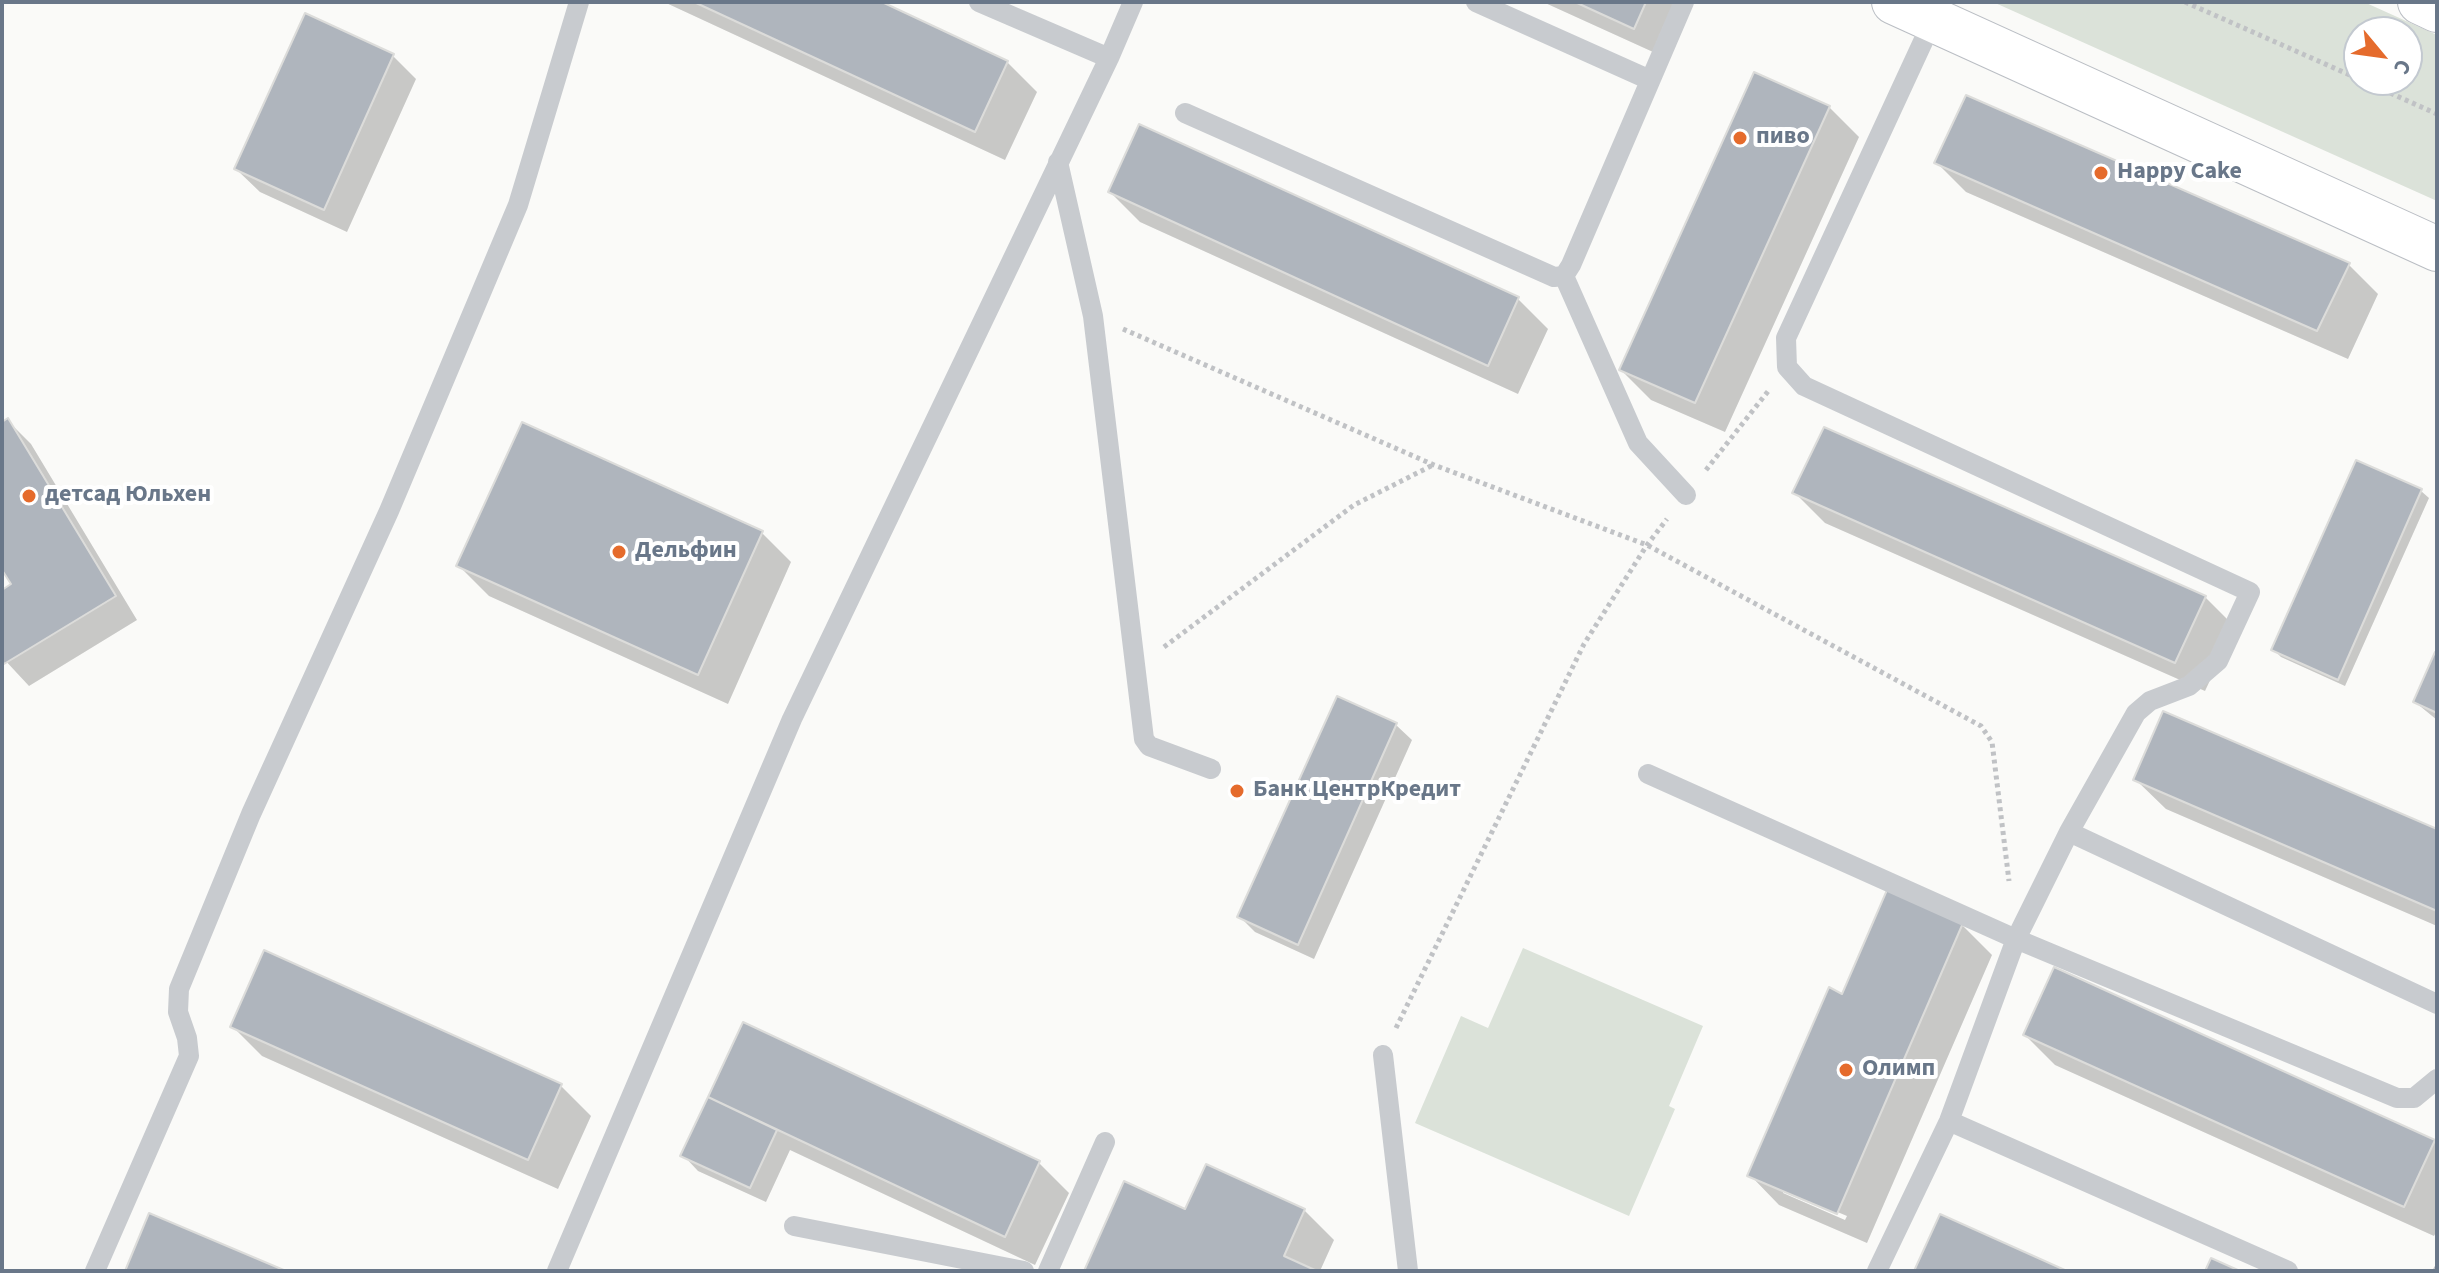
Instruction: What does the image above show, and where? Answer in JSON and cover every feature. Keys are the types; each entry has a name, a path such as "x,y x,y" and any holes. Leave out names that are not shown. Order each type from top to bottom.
{"street":[{"path":"1894,2 2437,249"},
{"path":"2420,2 2437,10"}],"lane":[{"path":"95,1271 189,1056 187,1038 178,1012 179,989 251,814 389,511 518,205 579,2"},
{"path":"979,2 1109,58"},
{"path":"557,1271 792,719 1133,2"},
{"path":"1476,2 1650,80"},
{"path":"1564,276 1684,2"},
{"path":"1877,1271 1949,1121 2016,939 2069,832 2136,713 2150,701 2189,686 2218,661 2250,592 1804,386 1787,367 1786,338 1933,20"},
{"path":"1185,113 1554,277 1564,276"},
{"path":"1058,162 1093,316 1144,739 1149,746 1211,769"},
{"path":"1564,276 1638,443 1686,495"},
{"path":"1648,774 2016,939 2397,1098 2414,1098 2437,1079"},
{"path":"2069,832 2437,1004"},
{"path":"1383,1055 1408,1271"},
{"path":"1949,1121 2288,1271"},
{"path":"1048,1271 1105,1142"},
{"path":"794,1226 1024,1271"}],"path":[{"path":"2185,2 2343,72"},
{"path":"2396,96 2437,114"},
{"path":"1093,316 1434,465 1647,545 1981,726 1992,742 2016,939"},
{"path":"1383,1055 1584,644 1647,545 1787,367"},
{"path":"1135,669 1354,505 1434,465"}],"shaded area":[{"path":"1993,2 2364,2 2395,16 2343,16 2343,96 2423,96 2423,29 2437,35 2437,201"},
{"path":"1523,948 1703,1026 1669,1106 1675,1109 1629,1216 1415,1123 1461,1016 1488,1028"}],"building":[{"path":"694,2 882,2 1008,61 975,132"},
{"path":"1575,2 1646,2 1634,29"},
{"path":"305,13 394,54 324,210 234,169"},
{"path":"1754,72 1830,106 1695,403 1619,370"},
{"path":"1966,95 2350,263 2317,331 1934,163"},
{"path":"1139,124 1519,297 1488,366 1108,192"},
{"name":"детсад Юльхен","path":"8,418 116,596 4,664 2,590 11,584 2,570 2,422"},
{"path":"522,422 763,531 698,675 456,566"},
{"path":"1824,427 2206,596 2175,663 1792,493"},
{"path":"2356,460 2422,489 2338,680 2271,650"},
{"path":"2437,653 2437,713 2413,702"},
{"path":"1337,696 1397,723 1298,945 1237,917"},
{"path":"2163,711 2437,829 2437,911 2133,780"},
{"name":"Олимп","path":"1887,890 1963,923 1837,1214 1747,1176 1829,987 1842,994"},
{"path":"264,950 562,1084 528,1160 230,1027"},
{"path":"2054,967 2435,1140 2404,1207 2023,1035"},
{"path":"743,1022 1040,1161 1005,1237 708,1097"},
{"path":"708,1097 777,1130 750,1188 680,1156"},
{"path":"1206,1164 1305,1209 1284,1256 1317,1271 1084,1271 1124,1181 1185,1209"},
{"path":"149,1213 286,1271 125,1271"},
{"path":"1940,1214 2067,1271 1914,1271"},
{"path":"2211,1258 2240,1271 2205,1271"}],"place":[{"name":"пиво","path":"1740,138"},
{"name":"Happy Cake","path":"2101,173"},
{"name":"детсад Юльхен","path":"29,496"},
{"name":"Дельфин","path":"619,552"},
{"name":"Банк ЦентрКредит","path":"1237,791"},
{"name":"Олимп","path":"1846,1070"}]}
